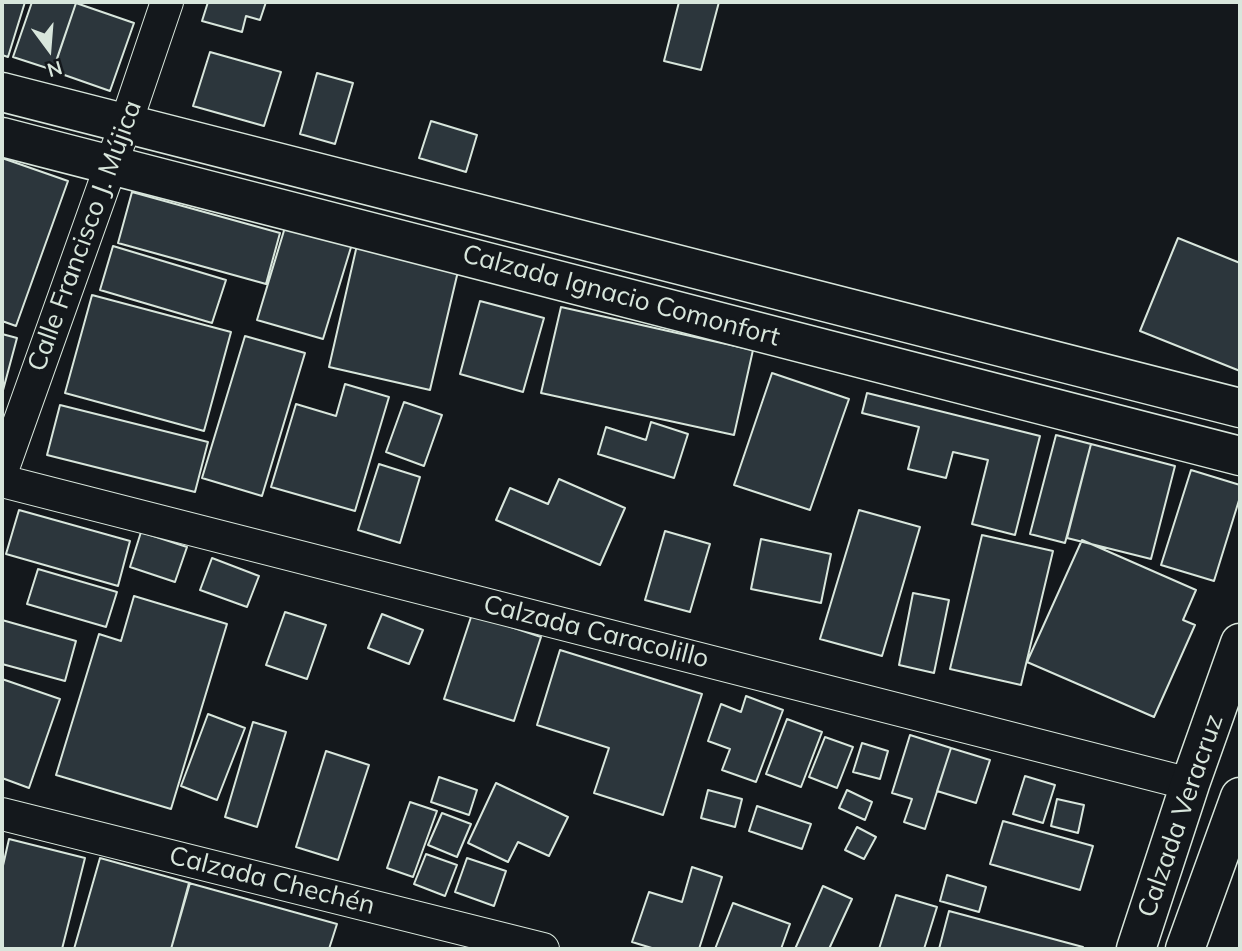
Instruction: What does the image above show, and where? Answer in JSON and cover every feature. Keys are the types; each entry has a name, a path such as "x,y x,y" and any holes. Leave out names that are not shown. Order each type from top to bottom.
{"main road":[{"name":"Calzada Ignacio Comonfort","path":"2,92 1240,408"},
{"name":"Calzada Ignacio Comonfort","path":"2,137 1240,456"},
{"name":"Calzada Veracruz","path":"1136,949 1190,783 1240,643"},
{"name":"Calzada Veracruz","path":"1185,949 1240,798"}],"street":[{"name":"Calle Francisco J. Mújica","path":"2,471 127,123 167,2"},
{"name":"Calzada Caracolillo","path":"2,481 1190,783"},
{"name":"Calzada Chechén","path":"2,814 542,949"}],"building":[{"path":"2,2 25,2 8,57 2,55"},
{"path":"32,2 76,3 53,70 13,57"},
{"path":"208,2 266,2 260,20 246,16 242,32 202,21"},
{"path":"679,2 719,2 701,70 664,61"},
{"path":"76,3 134,23 110,91 53,71"},
{"path":"210,52 281,72 264,126 193,106"},
{"path":"317,73 353,83 335,144 300,134"},
{"path":"431,121 477,135 466,172 419,158"},
{"path":"2,158 68,181 16,326 2,321"},
{"path":"132,192 280,233 266,284 118,243"},
{"path":"286,224 352,244 323,339 257,320"},
{"path":"1178,238 1240,263 1240,371 1140,331"},
{"path":"357,245 459,267 430,390 329,367"},
{"path":"113,246 226,280 212,323 100,290"},
{"path":"92,295 231,332 204,431 65,393"},
{"path":"480,301 544,318 523,392 460,374"},
{"path":"561,307 753,350 734,435 541,393"},
{"path":"2,334 17,338 2,394"},
{"path":"245,336 305,353 262,496 202,478"},
{"path":"772,373 849,399 810,510 734,485"},
{"path":"345,384 389,397 355,511 271,487 296,404 336,416"},
{"path":"867,393 1040,436 1015,535 972,524 988,460 953,452 946,478 908,469 919,427 862,413"},
{"path":"404,402 442,415 424,466 386,452"},
{"path":"60,405 208,442 195,492 47,455"},
{"path":"651,422 688,434 674,478 598,454 606,427 646,440"},
{"path":"1056,435 1091,444 1065,543 1030,534"},
{"path":"1091,444 1175,466 1151,559 1067,538"},
{"path":"379,464 420,477 400,543 358,530"},
{"path":"1191,470 1240,485 1240,497 1214,581 1161,565"},
{"path":"559,479 625,508 600,565 496,520 510,488 548,504"},
{"path":"19,510 130,541 118,586 6,554"},
{"path":"859,510 920,527 882,656 820,639"},
{"path":"665,531 710,544 690,612 645,600"},
{"path":"141,532 187,547 175,582 130,567"},
{"path":"982,535 1053,551 1021,685 950,669"},
{"path":"761,539 831,554 821,603 751,589"},
{"path":"1082,540 1196,590 1183,620 1195,625 1154,717 1027,662"},
{"path":"212,558 259,576 247,607 200,590"},
{"path":"38,569 117,592 106,627 27,604"},
{"path":"913,593 949,600 934,673 899,665"},
{"path":"134,596 227,624 171,809 56,775 99,634 121,641"},
{"path":"285,612 326,625 307,679 266,665"},
{"path":"382,614 423,630 409,664 368,648"},
{"path":"472,614 541,637 514,721 444,699"},
{"path":"2,620 76,641 65,681 2,664"},
{"path":"560,650 702,694 663,815 594,793 609,748 537,725"},
{"path":"2,679 60,699 29,788 2,778"},
{"path":"746,696 783,710 756,782 722,770 730,749 708,741 721,704 741,712"},
{"path":"208,714 245,728 217,800 181,786"},
{"path":"787,719 822,732 801,787 766,774"},
{"path":"253,722 286,732 257,827 225,817"},
{"path":"910,735 951,748 925,829 904,822 912,799 892,793"},
{"path":"825,737 853,747 837,788 809,777"},
{"path":"862,743 888,751 880,779 853,772"},
{"path":"951,748 990,760 976,803 937,791"},
{"path":"326,751 369,765 338,860 296,847"},
{"path":"1025,776 1055,785 1043,823 1013,814"},
{"path":"439,777 477,790 469,815 431,802"},
{"path":"496,783 568,817 549,856 518,842 508,862 468,843"},
{"path":"708,790 742,799 735,827 701,818"},
{"path":"847,790 872,802 865,820 839,808"},
{"path":"1057,799 1084,805 1078,833 1051,826"},
{"path":"410,802 437,811 413,877 387,868"},
{"path":"757,806 811,824 802,849 749,831"},
{"path":"442,813 471,824 457,857 428,845"},
{"path":"1003,821 1093,846 1080,890 990,864"},
{"path":"857,827 876,837 864,859 845,850"},
{"path":"9,839 85,858 62,949 2,949 2,870"},
{"path":"426,854 457,865 445,896 414,884"},
{"path":"100,858 190,883 171,949 74,949"},
{"path":"467,858 506,871 494,906 455,892"},
{"path":"692,867 722,877 699,949 655,949 632,942 649,892 682,902"},
{"path":"947,875 986,887 979,912 940,901"},
{"path":"189,883 337,924 329,949 171,949"},
{"path":"823,886 852,899 829,949 795,949"},
{"path":"896,895 937,907 924,949 879,949"},
{"path":"733,903 790,924 781,949 715,949"},
{"path":"949,911 1083,947 939,949"}]}
